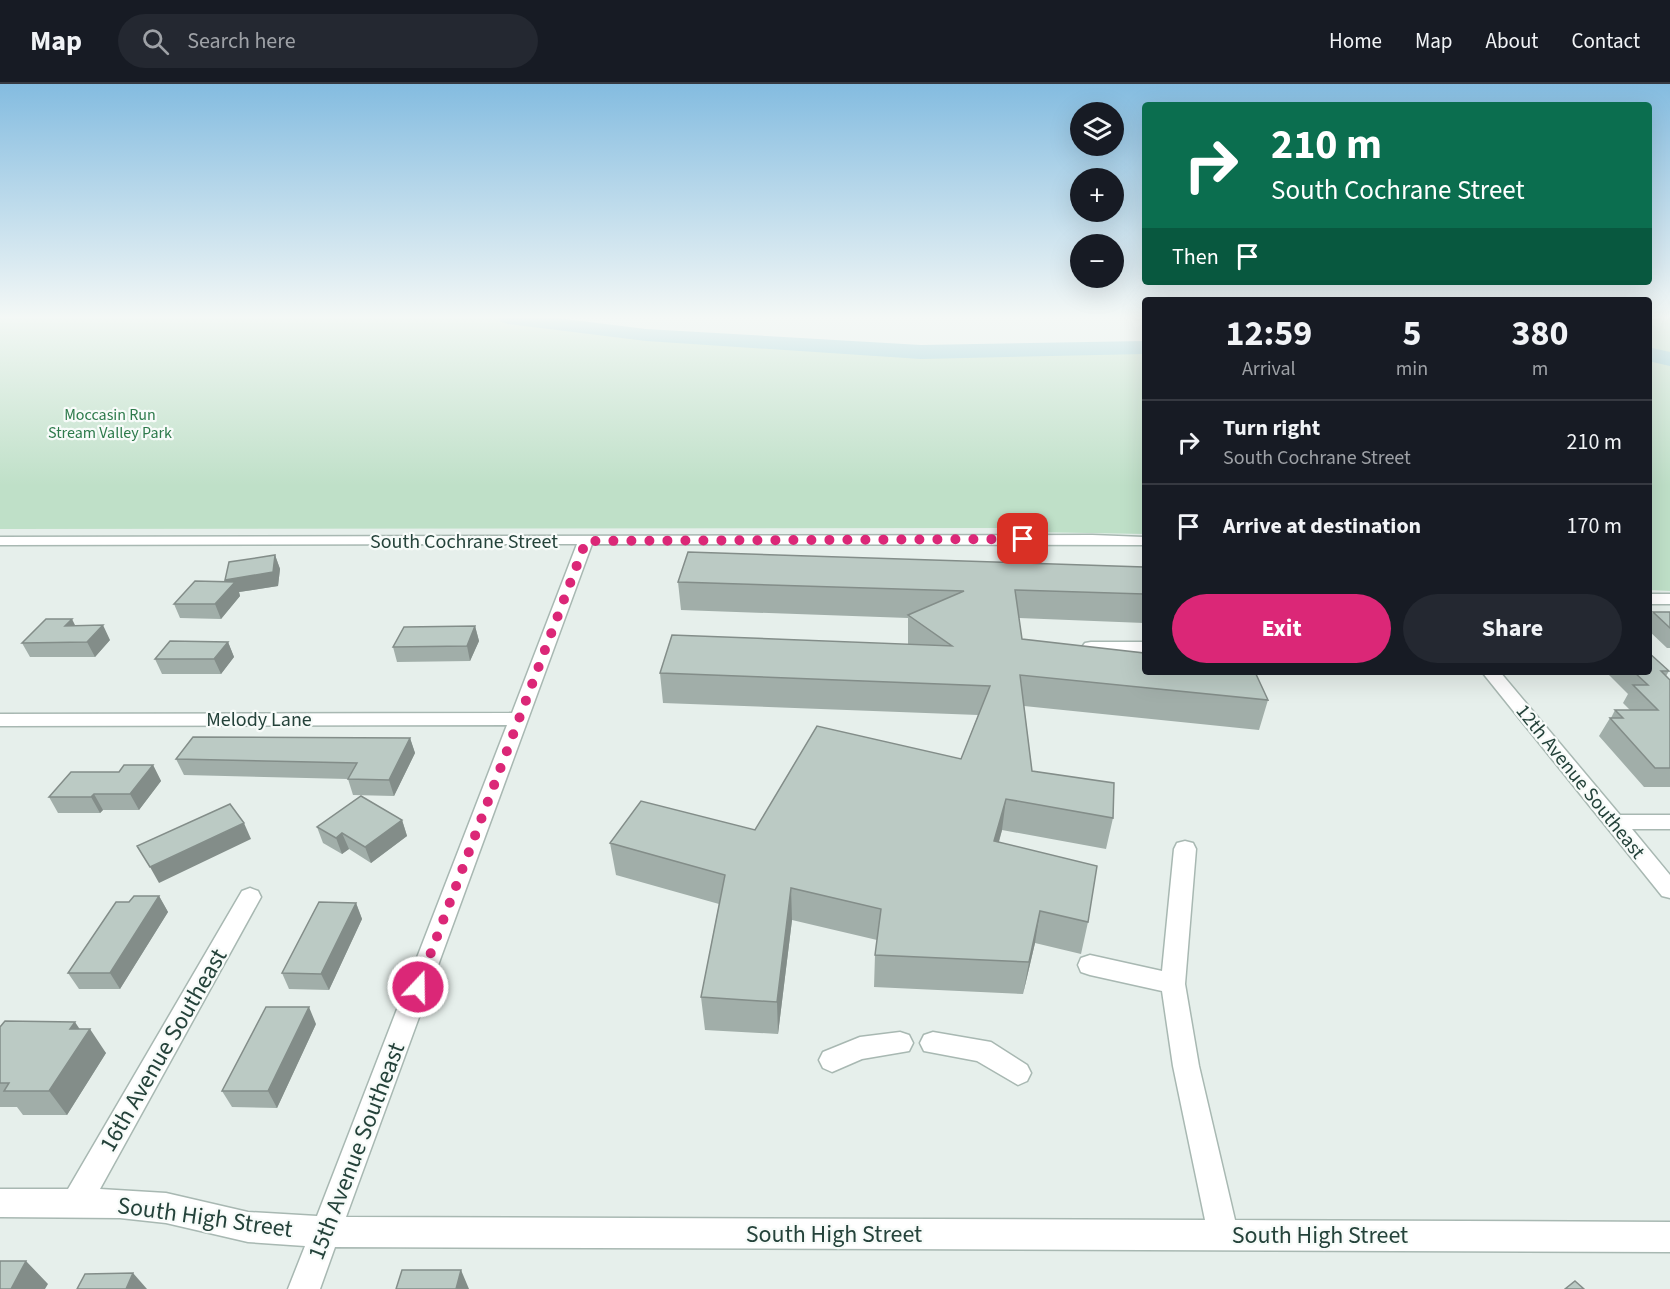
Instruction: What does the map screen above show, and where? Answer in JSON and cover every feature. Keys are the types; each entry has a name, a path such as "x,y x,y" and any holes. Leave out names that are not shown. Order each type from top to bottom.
{"street":[{"name":"South Cochrane Street","path":"0,541 1092,539 1142,541"},
{"name":"15th Avenue Southeast","path":"304,1289 586,541"},
{"path":"1652,599 1670,599"},
{"path":"1091,647 1142,647"},
{"name":"12th Avenue Southeast","path":"1493,675 1670,890"},
{"name":"Melody Lane","path":"0,720 519,719"},
{"path":"1614,822 1670,822"},
{"path":"1185,849 1173,984 1186,1066 1223,1235"},
{"name":"16th Avenue Southeast","path":"76,1203 250,897"},
{"path":"1090,965 1173,984"},
{"path":"832,1060 860,1047 900,1043"},
{"path":"933,1043 982,1050 1018,1073"},
{"name":"South High Street","path":"0,1203 76,1203 166,1208 248,1227 325,1232 1670,1237"}],"green space":[{"name":"Moccasin Run Stream Valley Park","path":"0,374 1142,374 1142,534 1030,532 1028,528 0,529"},
{"path":"1652,374 1670,374 1670,591 1652,590"}],"building":[{"path":"688,552 1142,567 1142,594 1015,590 1022,639 1142,653 1142,675 1256,675 1268,700 1020,675 1032,771 1114,783 1113,818 1006,799 994,841 1097,866 1088,922 1040,911 1029,962 875,955 881,909 791,888 777,1002 701,997 725,875 610,843 641,801 755,830 817,726 961,759 990,686 660,673 672,635 952,646 908,615 964,591 678,582"},
{"path":"275,555 273,572 225,580 229,562"},
{"path":"195,581 235,582 215,604 174,604"},
{"path":"1653,612 1670,612 1670,628"},
{"path":"46,619 72,619 65,626 103,625 87,642 22,643"},
{"path":"475,626 467,646 393,647 404,627"},
{"path":"170,641 228,642 214,659 155,659"},
{"path":"1652,656 1669,671 1661,671 1670,680 1670,768 1655,768 1610,718 1623,718 1615,710 1658,710 1633,685 1648,685 1637,675 1652,675"},
{"path":"193,737 410,738 389,780 348,779 357,763 176,759"},
{"path":"124,765 153,765 130,794 49,797 71,772 119,772"},
{"path":"361,796 402,820 365,847 342,833 336,838 317,827"},
{"path":"230,804 244,823 150,867 137,846"},
{"path":"134,896 159,896 110,973 68,973 116,902 129,902"},
{"path":"319,902 356,903 321,974 282,973"},
{"path":"266,1007 309,1007 268,1091 222,1091"},
{"path":"5,1021 75,1022 70,1029 90,1029 49,1091 4,1091 9,1083 0,1083 0,1027"},
{"path":"0,1261 26,1261 11,1289 0,1289"},
{"path":"402,1270 461,1270 456,1289 396,1289"},
{"path":"133,1273 126,1289 77,1289 85,1274"},
{"path":"1575,1281 1584,1289 1565,1289"}],"route":[{"path":"418,987 586,541 1023,539"}]}
